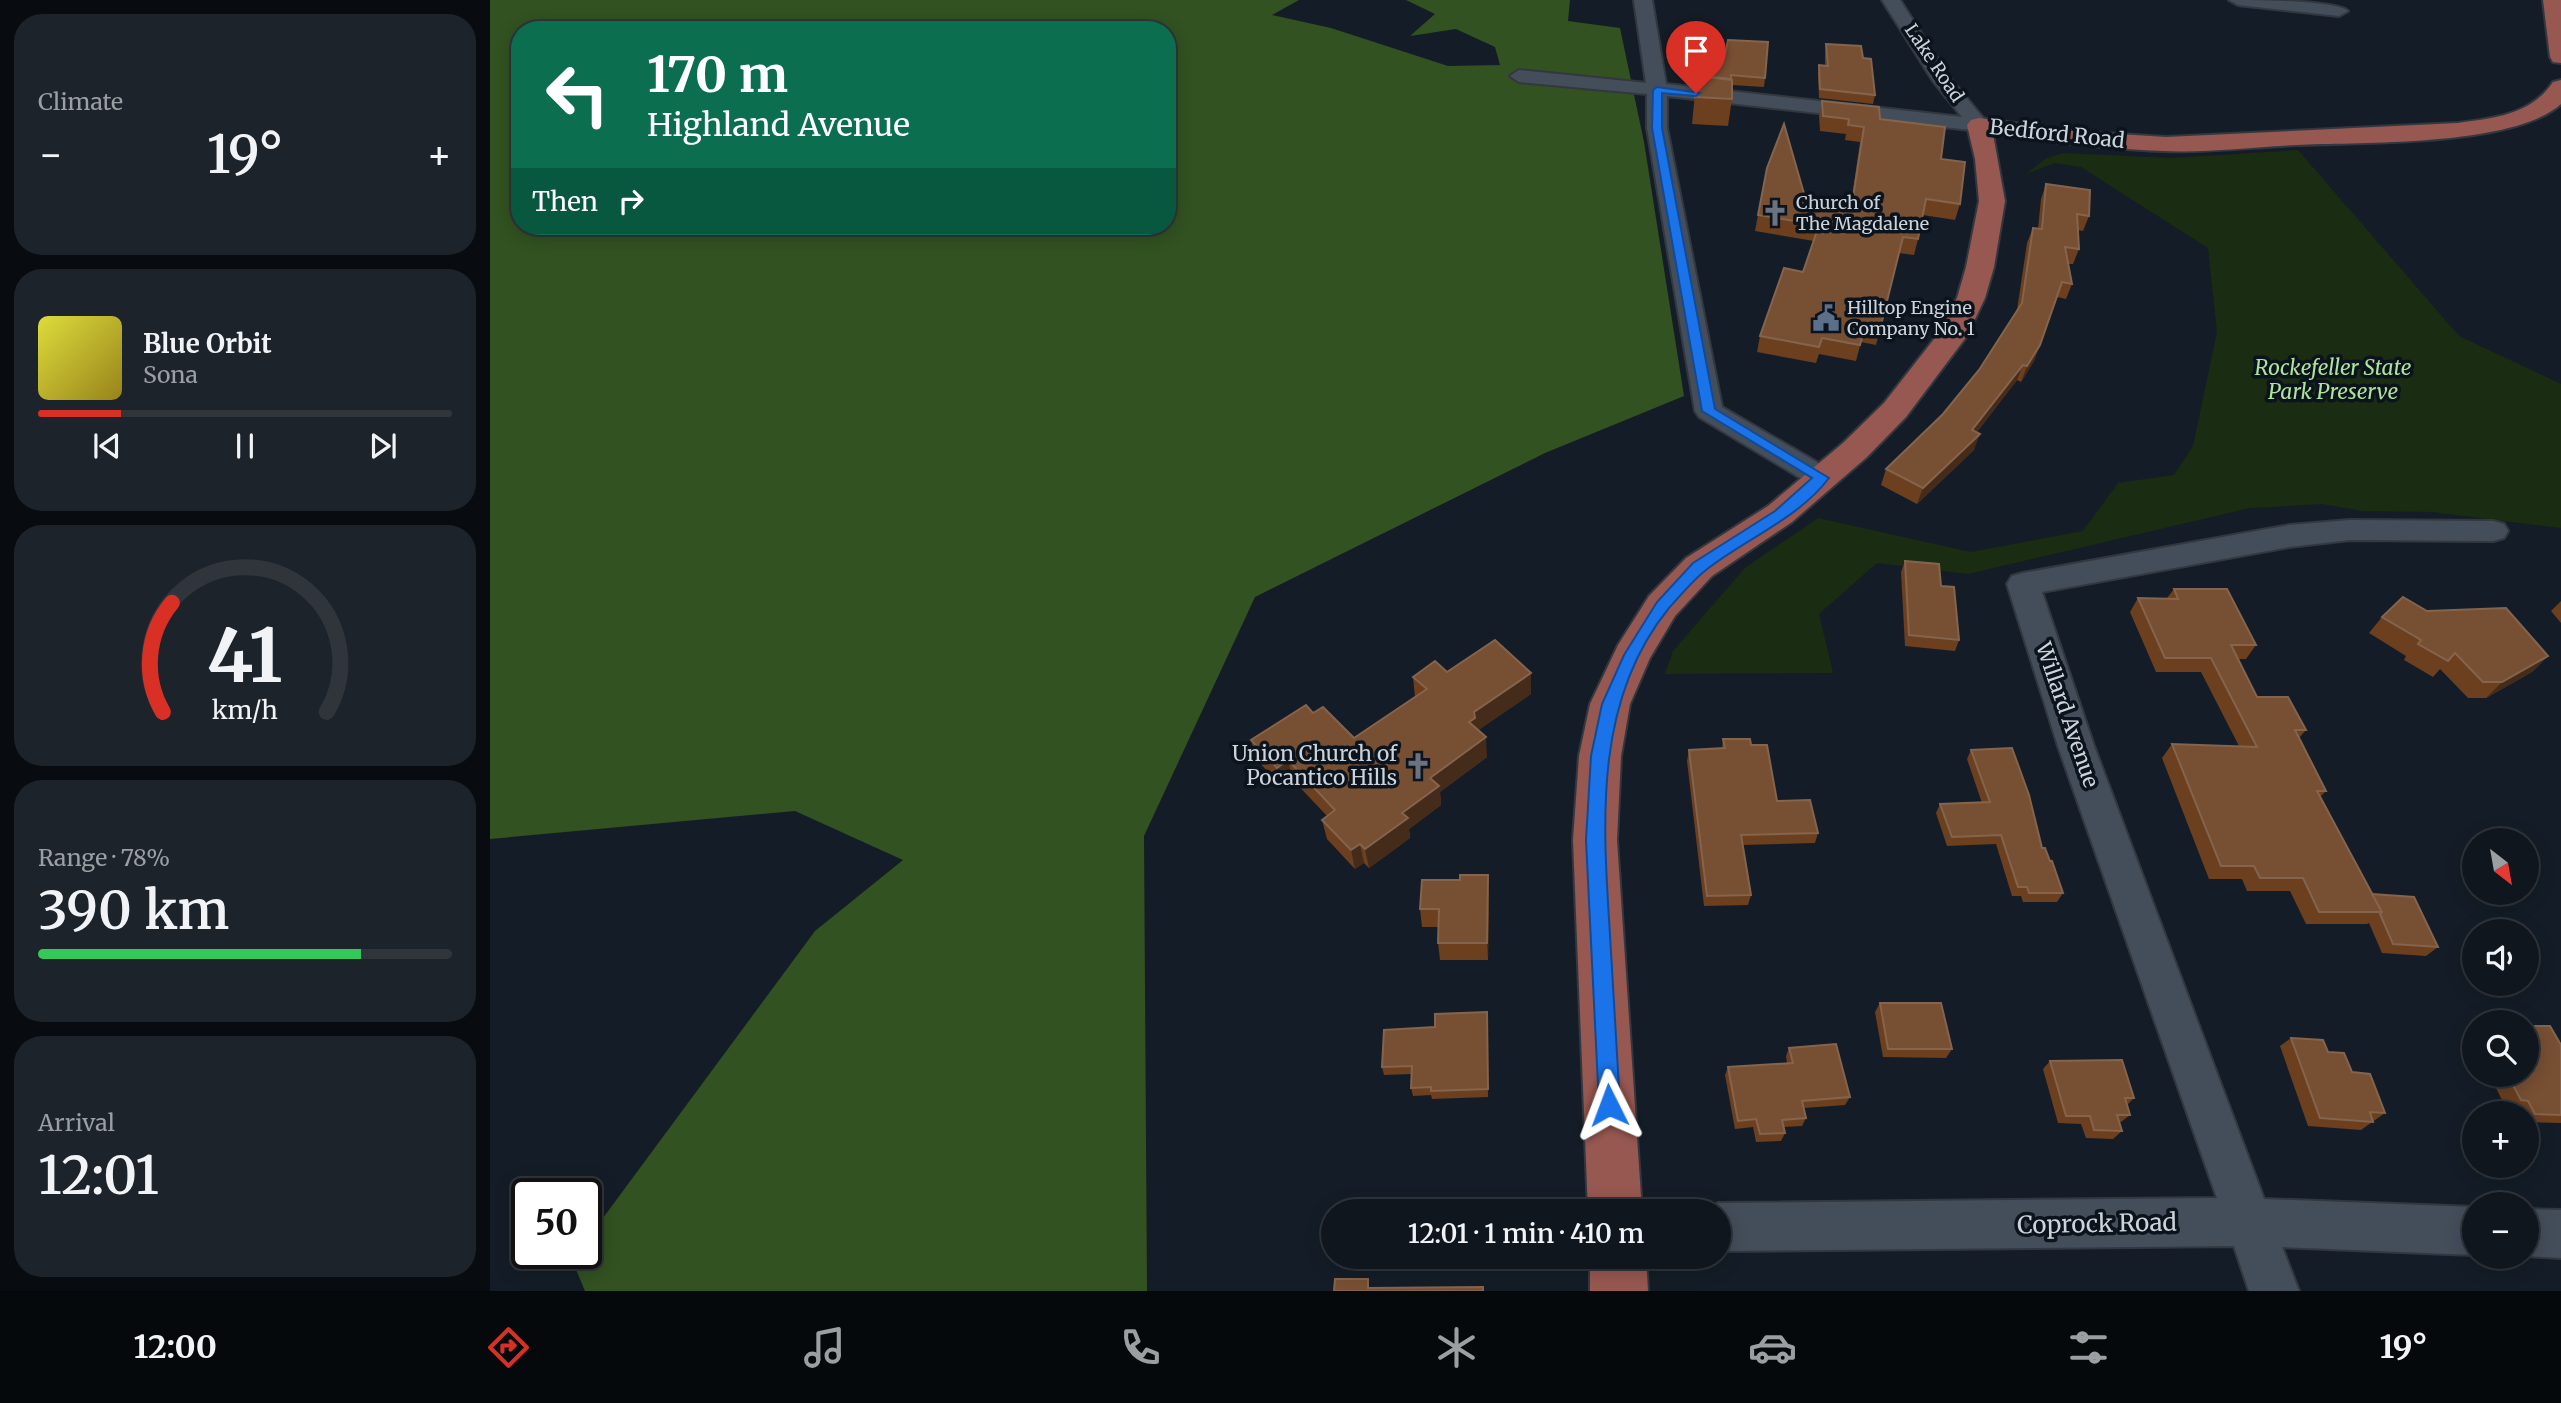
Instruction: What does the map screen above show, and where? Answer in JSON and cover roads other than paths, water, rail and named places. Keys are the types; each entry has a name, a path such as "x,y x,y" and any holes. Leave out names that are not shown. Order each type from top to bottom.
{"main road":[{"path":"2553,0 2561,57"},
{"name":"Bedford Road","path":"1614,1199 1595,840 1600,756 1610,704 1632,655 1662,606 1699,567 1780,514 1822,478 1895,410 1920,381 1952,336 1971,298 1980,267 1992,201 1987,159 1979,125 2071,138 2166,144 2458,130 2529,116 2547,105 2561,87"},
{"path":"1618,1269 1619,1291"}],"street":[{"path":"1643,0 1657,90 1657,128 1709,411 1822,478"},
{"name":"Lake Road","path":"1891,0 1943,81 1979,125"},
{"path":"2238,0 2339,11"},
{"path":"1519,76 1979,125"},
{"name":"Willard Avenue","path":"2274,1291 2076,746 2023,584 2289,536 2350,530 2493,531"},
{"name":"Coprock Road","path":"1731,1227 2249,1222 2462,1231"},
{"path":"2539,1233 2561,1234"}],"place":[{"name":"Church of The Magdalene","path":"1775,213"},
{"name":"Hilltop Engine Company No. 1","path":"1826,318"},
{"name":"Union Church of Pocantico Hills","path":"1418,766"}],"park label":[{"name":"Rockefeller State Park Preserve","path":"2333,380"}]}
